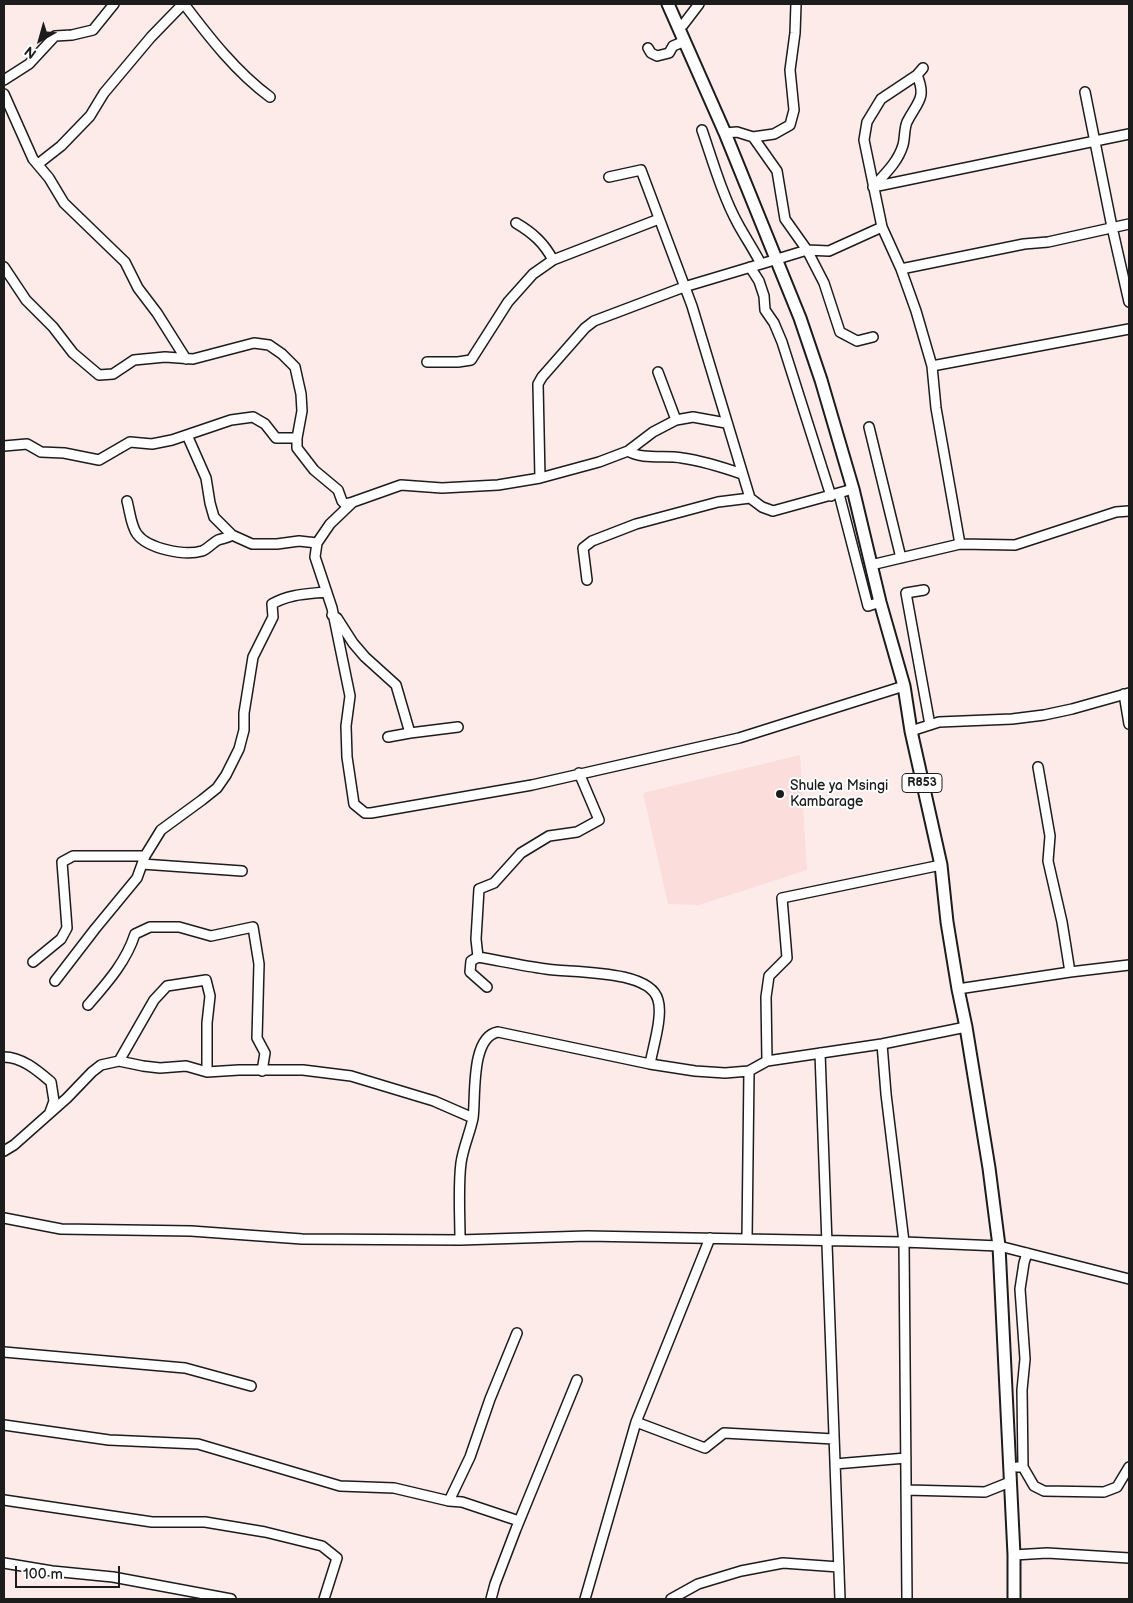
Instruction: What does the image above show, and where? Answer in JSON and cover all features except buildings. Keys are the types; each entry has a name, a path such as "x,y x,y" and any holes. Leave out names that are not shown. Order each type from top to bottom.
{"main road":[{"name":"R853","path":"668,4 725,133 800,318 854,490 880,602 904,686 911,731 941,865 947,922 989,1168 999,1246 1014,1555 1014,1599"}],"street":[{"path":"4,80 29,64 55,36 72,35 93,30 114,4"},
{"path":"38,164 61,146 90,116 104,93 151,37 183,4 223,52 255,86 270,96"},
{"path":"678,26 683,24 699,4"},
{"path":"725,133 737,132 753,137 774,134 790,125 794,110 790,70 796,33 796,4"},
{"path":"648,48 651,53 657,56 669,52 673,46 684,41"},
{"path":"873,187 892,166 903,146 906,123 919,104 922,86 920,71 881,99 866,122 864,140 873,187 882,227 901,269 916,311 932,366 936,408 960,544"},
{"path":"1085,92 1129,302"},
{"path":"4,94 26,146 64,203 125,262 138,288 157,313 186,359"},
{"path":"702,130 716,172 738,223 751,243 761,264"},
{"path":"873,187 1129,134"},
{"path":"753,137 777,171 785,220 807,250 824,283 840,332 857,341 873,337"},
{"path":"609,177 641,170 692,306 750,498 762,507 773,511 854,490"},
{"path":"427,362 471,360 508,302 533,274 554,260 659,219"},
{"path":"516,223 531,232 545,246 554,260"},
{"path":"901,269 1024,244 1048,242 1129,224"},
{"path":"540,478 538,384 585,328 594,322 684,286 807,250 829,251 882,227"},
{"path":"4,267 26,300 53,327 73,353 99,375 113,374 134,360 165,357 193,359 254,343 269,345 275,348 294,367 301,394 302,411 297,448 307,462 338,490 342,501 346,504 400,485 442,488 498,485 540,478 599,462 628,451 653,432 676,420 693,418 726,423"},
{"path":"750,267 762,288 765,310 774,323 782,342 835,495 868,606 880,602"},
{"path":"932,366 1129,329"},
{"path":"658,372 676,420"},
{"path":"4,446 27,444 41,452 64,452 99,460 130,442 152,444 187,435 231,420 253,417 265,424 276,438 297,438"},
{"path":"869,427 901,558"},
{"path":"187,435 206,478 214,517 232,535 252,544 277,544 299,541 317,543"},
{"path":"628,451 633,454 664,456 709,463 742,474"},
{"path":"587,580 583,548 592,541 636,524 718,502 750,498"},
{"path":"127,501 137,534 152,546 162,549 201,551 232,535"},
{"path":"353,502 330,524 317,543 315,557 332,608 350,696 346,726 347,757 354,804 366,813 532,785 739,738 904,686"},
{"path":"871,565 960,544 1015,545 1116,512 1129,511"},
{"path":"924,590 906,594 930,725"},
{"path":"55,981 138,878 143,860 161,830 202,800 216,788 226,775 239,749 244,730 244,713 253,657 273,617 272,604 282,598 326,592"},
{"path":"332,615 337,618 353,643 365,657 396,685 410,733"},
{"path":"911,731 939,722 1012,719 1044,715 1127,693 1129,724"},
{"path":"388,737 458,727"},
{"path":"1038,767 1050,836 1048,861 1067,948 1070,972"},
{"path":"478,957 476,939 479,889 494,883 522,853 542,840 549,836 577,832 599,820 579,773"},
{"path":"33,962 61,939 67,928 62,862 73,856 143,860 242,871"},
{"path":"767,1061 766,997 769,976 787,958 782,898 941,865"},
{"path":"88,1006 109,981 129,951 135,934 150,927 179,927 211,936 253,928 259,964 256,1038 265,1053 262,1070"},
{"path":"487,987 470,972 471,961 478,957 547,969 604,973 643,983 650,987 659,1001 659,1015 650,1064"},
{"path":"958,989 1129,965"},
{"path":"119,1061 154,1000 168,986 206,980 210,996 206,1023 207,1072"},
{"path":"460,1240 461,1163 473,1118 477,1061 488,1038 493,1033 498,1032 650,1064 715,1072 749,1071 767,1061 882,1044 966,1027"},
{"path":"882,1044 886,1094 904,1242 906,1599"},
{"path":"820,1053 840,1599"},
{"path":"4,1058 9,1057 28,1065 51,1082 54,1101 49,1113"},
{"path":"4,1151 67,1098 92,1072 101,1066 119,1061 160,1068 186,1066 207,1072 303,1070 351,1076 434,1100 473,1118"},
{"path":"747,1239 749,1071"},
{"path":"4,1142 14,1144"},
{"path":"4,1218 61,1230 191,1231 302,1239 460,1240 587,1236 904,1242 999,1246 1129,1279"},
{"path":"585,1599 636,1422 710,1238"},
{"path":"1027,1253 1020,1290 1025,1359 1022,1390 1023,1466 1034,1486 1044,1491 1104,1492 1117,1487 1129,1467"},
{"path":"449,1501 470,1457 490,1399 517,1333"},
{"path":"4,1352 186,1368 251,1386"},
{"path":"491,1599 519,1521 576,1380"},
{"path":"636,1422 706,1448 724,1432 834,1439"},
{"path":"4,1425 109,1440 198,1444 340,1486 394,1488 449,1501 462,1502 519,1521"},
{"path":"835,1464 906,1458"},
{"path":"1009,1467 1023,1466"},
{"path":"906,1490 985,1492 1010,1482"},
{"path":"4,1500 152,1522 205,1522 265,1532 322,1546 337,1558 324,1599"},
{"path":"1014,1555 1047,1553 1129,1558"},
{"path":"4,1563 52,1571 113,1577 231,1599"},
{"path":"671,1599 698,1584 741,1571 782,1563 839,1567"}],"shaded area":[{"path":"800,755 807,870 699,905 668,904 643,793"}],"place":[{"name":"Shule ya Msingi Kambarage","path":"780,794"}]}
